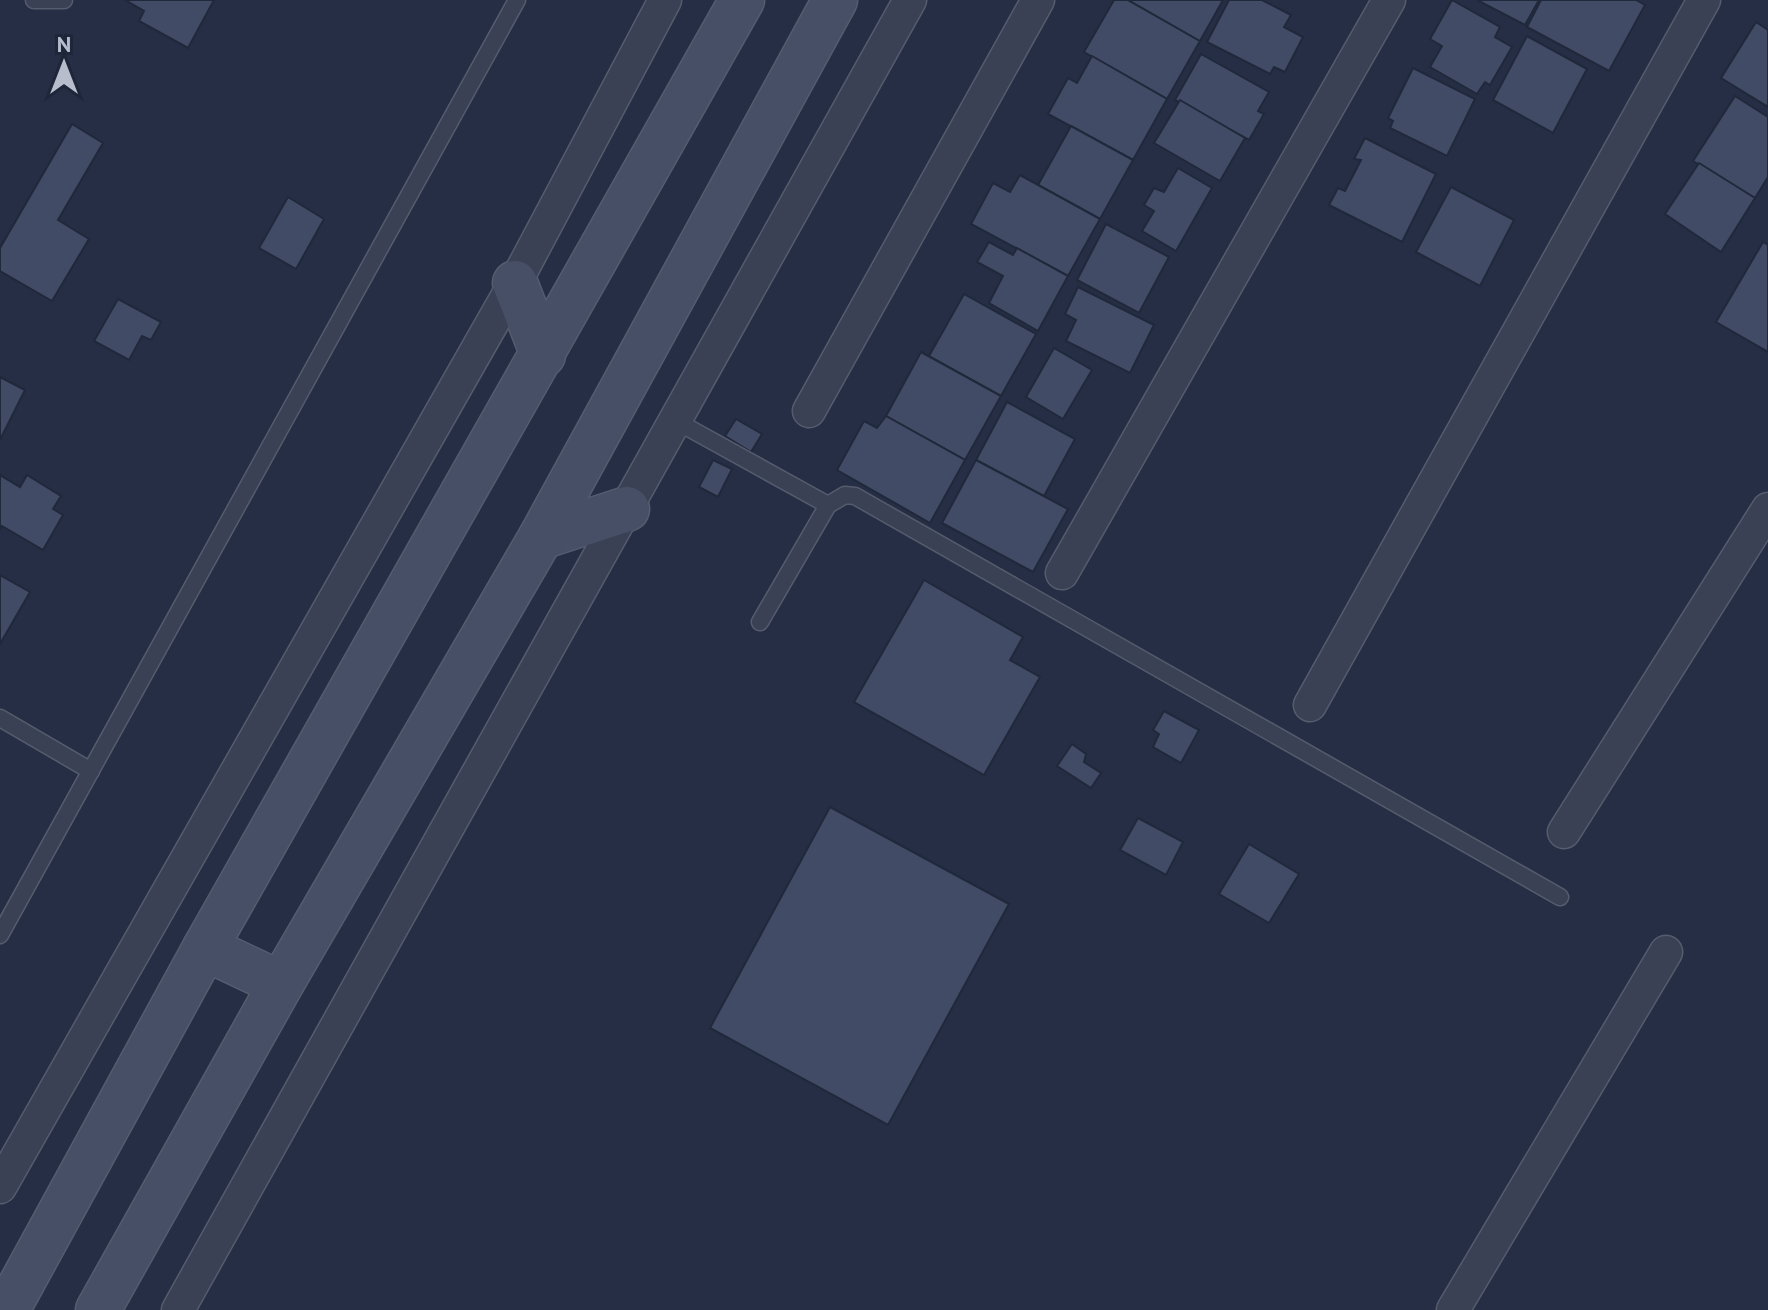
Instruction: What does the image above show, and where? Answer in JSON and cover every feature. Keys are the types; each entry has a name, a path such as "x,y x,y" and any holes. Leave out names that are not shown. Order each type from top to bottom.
{"main road":[{"path":"7,1310 205,948 742,0"},
{"path":"98,1310 281,984 541,537 835,0"},
{"path":"515,283 543,355"},
{"path":"541,537 627,509"},
{"path":"205,948 281,984"}],"street":[{"path":"0,1187 515,283 665,0"},
{"path":"178,1310 910,0"},
{"path":"809,411 1038,0"},
{"path":"1062,573 1389,0"},
{"path":"1310,705 1704,0"},
{"path":"1564,832 1768,509"},
{"path":"1453,1310 1666,952"}],"lane":[{"path":"34,0 64,0"},
{"path":"0,935 517,0"},
{"path":"676,421 828,505"},
{"path":"760,622 828,505 845,495 855,496 1560,897"},
{"path":"0,718 91,771"}],"building":[{"path":"125,0 214,0 188,48 139,21 144,11"},
{"path":"1114,0 1128,0 1200,41 1167,99 1084,52"},
{"path":"1128,0 1223,0 1200,41"},
{"path":"1229,0 1262,0 1291,15 1284,27 1303,37 1285,72 1274,67 1270,74 1207,42"},
{"path":"1452,0 1500,27 1495,37 1512,47 1490,85 1485,82 1477,94 1430,67 1442,46 1430,39"},
{"path":"1477,0 1539,0 1525,25"},
{"path":"1541,0 1636,0 1645,5 1609,71 1527,27"},
{"path":"1756,22 1768,30 1768,107 1721,78"},
{"path":"1527,36 1587,69 1553,133 1493,100"},
{"path":"1201,54 1269,92 1258,111 1264,114 1249,140 1175,100"},
{"path":"1092,56 1167,99 1133,160 1048,114 1068,78 1077,83"},
{"path":"1413,68 1475,99 1447,156 1390,128 1393,121 1388,118"},
{"path":"1735,96 1768,117 1768,177 1755,198 1693,161"},
{"path":"1180,100 1245,138 1220,181 1154,143"},
{"path":"72,124 103,143 58,220 89,239 52,301 0,271 0,248"},
{"path":"1071,126 1133,160 1100,219 1038,185"},
{"path":"1365,138 1436,174 1402,242 1329,205 1338,188 1345,191 1361,160 1354,159"},
{"path":"1699,163 1755,198 1721,252 1665,214"},
{"path":"1178,168 1212,188 1176,251 1142,231 1154,211 1144,205 1154,188 1164,192"},
{"path":"1020,175 1100,219 1068,276 971,224 993,183 1010,192"},
{"path":"1451,187 1514,220 1480,286 1416,252"},
{"path":"288,197 324,219 296,269 259,248"},
{"path":"1106,224 1169,257 1139,313 1077,280"},
{"path":"989,242 1013,255 1017,248 1068,276 1038,331 989,303 1003,276 977,262"},
{"path":"1763,242 1768,245 1768,352 1716,322"},
{"path":"1078,287 1154,325 1130,373 1066,341 1076,320 1065,314"},
{"path":"964,294 1036,334 1001,396 929,356"},
{"path":"118,299 161,322 151,340 142,336 129,360 94,341"},
{"path":"1054,348 1092,370 1063,419 1026,397"},
{"path":"921,352 1001,396 965,460 886,416"},
{"path":"0,377 25,390 0,440"},
{"path":"1007,402 1075,439 1044,496 976,460"},
{"path":"886,416 965,460 930,523 837,470 864,421 877,428"},
{"path":"736,419 762,434 751,452 725,436"},
{"path":"713,460 732,469 718,497 699,487"},
{"path":"976,460 1068,509 1033,572 942,523"},
{"path":"0,475 20,487 27,475 61,496 53,509 63,515 43,550 2,526 0,529"},
{"path":"0,575 30,592 0,644"},
{"path":"924,580 1023,637 1010,660 1040,677 984,775 854,702"},
{"path":"1164,711 1199,730 1181,763 1153,747 1159,734 1153,730"},
{"path":"1072,744 1086,754 1084,762 1101,773 1091,788 1057,766"},
{"path":"830,807 1009,904 888,1125 710,1028"},
{"path":"1138,818 1183,842 1166,875 1120,850"},
{"path":"1249,844 1299,874 1269,923 1219,894"}]}
